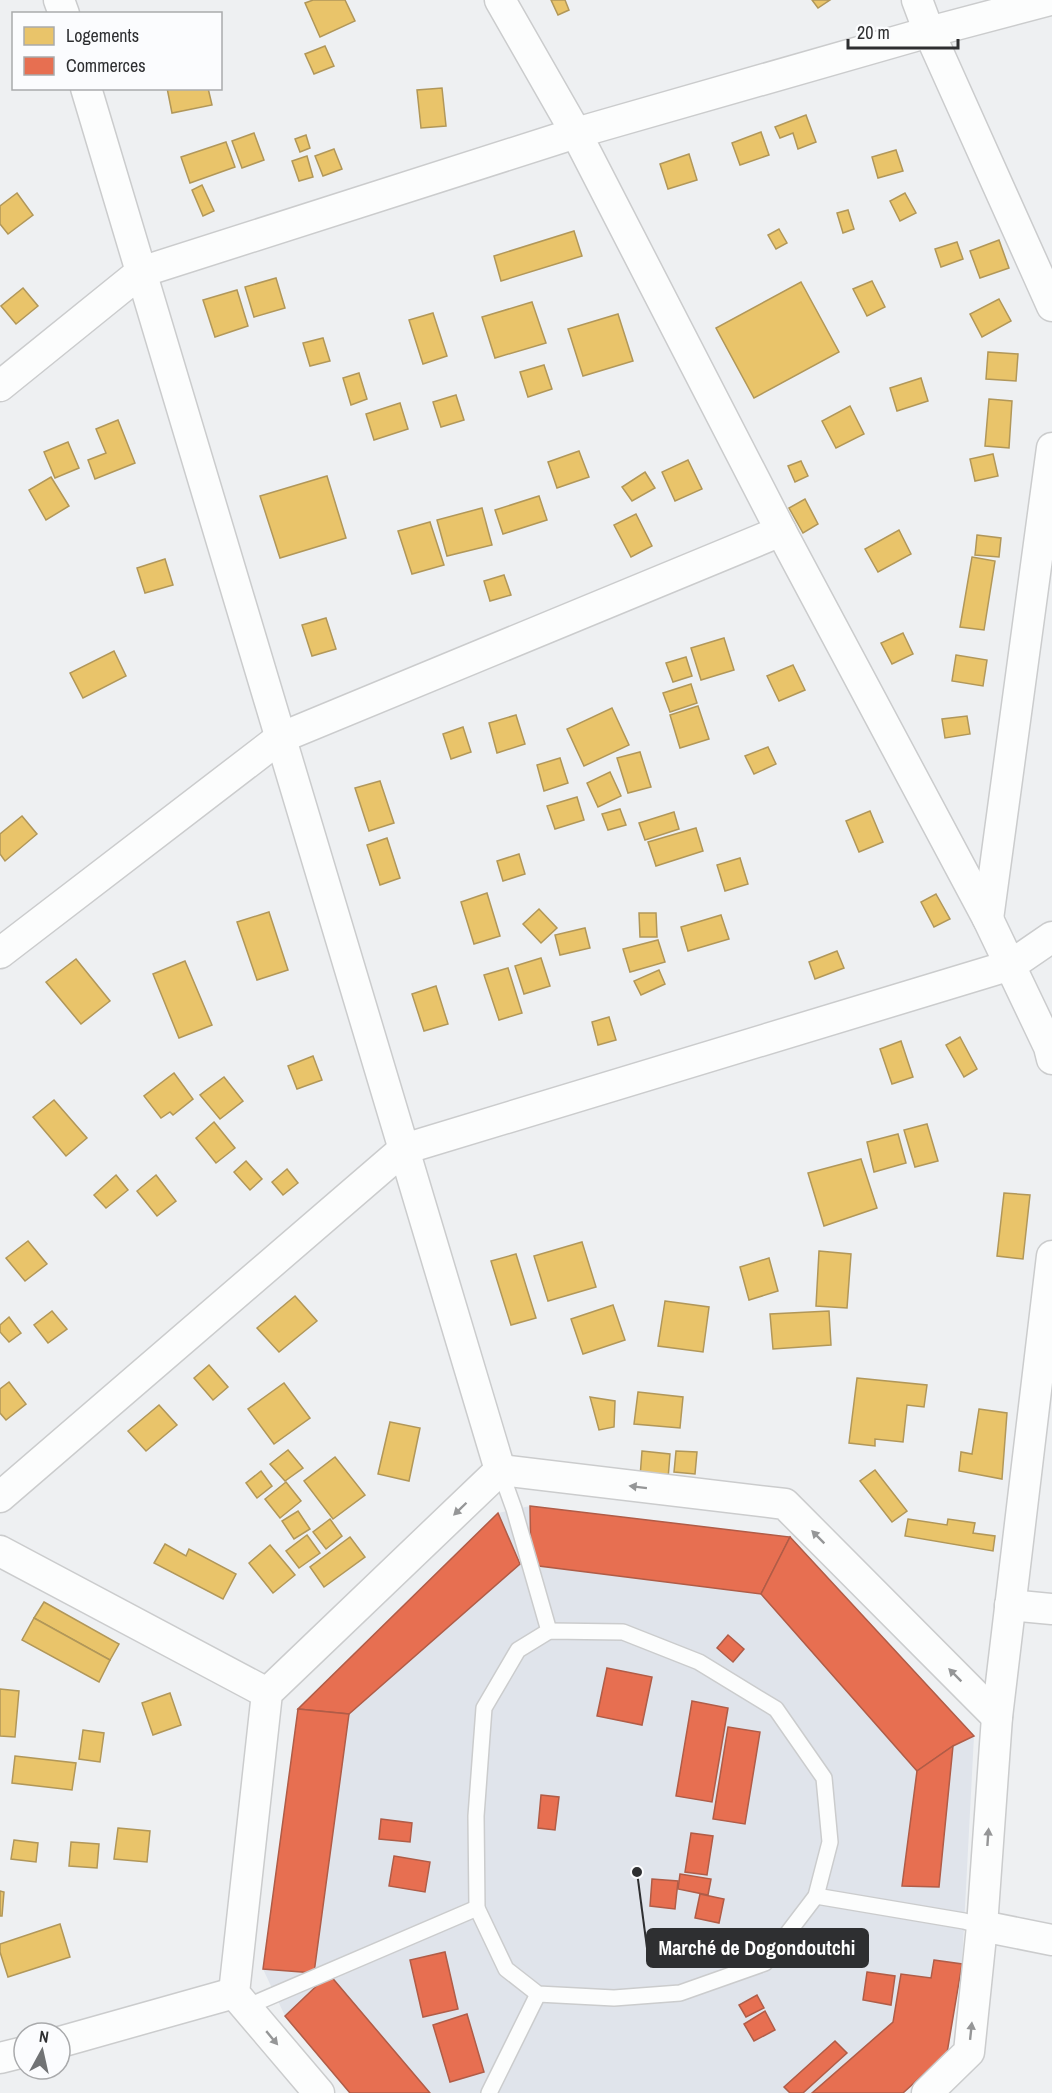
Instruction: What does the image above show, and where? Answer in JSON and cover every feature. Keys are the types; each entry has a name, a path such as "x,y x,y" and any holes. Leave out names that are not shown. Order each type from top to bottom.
{"street":[{"path":"500,0 576,133 781,531 988,919 1049,1047 1052,1059"},
{"path":"917,0 929,32 1052,306"},
{"path":"0,386 141,272 576,133 929,32 1050,0"},
{"path":"87,90 500,1470"},
{"path":"988,919 1052,448"},
{"path":"0,953 280,738 781,531"},
{"path":"0,1497 404,1149 1011,965 1052,938"},
{"path":"927,2093 969,2052 997,1717 1052,1256"},
{"path":"319,2093 240,2000 267,1693 500,1470"},
{"path":"500,1470 785,1504 997,1717"},
{"path":"0,1551 267,1693"},
{"path":"1010,1605 1052,1609"},
{"path":"981,1926 1052,1940"},
{"path":"72,2039 240,2000"}],"lane":[{"path":"500,1470 549,1631"},
{"path":"549,1631 623,1632 699,1662 776,1709 824,1778 830,1842 816,1896 765,1963 680,1993 614,1998 538,1994 506,1969 477,1908 476,1816 484,1708 518,1650 549,1631"},
{"path":"816,1896 981,1926"},
{"path":"240,2000 477,1908"},
{"path":"489,2093 538,1994"}],"shaded area":[{"path":"530,1506 790,1537 974,1736 962,1964 947,2053 903,2093 350,2093 285,2016 263,1969 298,1709 498,1513"}],"building: Logements":[{"path":"313,0 345,0 355,21 320,37 305,3"},
{"path":"551,0 565,0 569,10 558,15"},
{"path":"812,0 830,0 818,8"},
{"path":"325,46 334,66 314,74 305,54"},
{"path":"442,88 446,126 421,128 417,90"},
{"path":"167,90 208,90 212,105 172,113"},
{"path":"806,115 816,142 798,149 793,133 780,138 775,127"},
{"path":"761,132 769,155 740,165 732,143"},
{"path":"254,133 264,160 242,168 232,141"},
{"path":"306,135 310,148 300,152 295,139"},
{"path":"226,142 235,167 190,183 181,157"},
{"path":"334,149 342,169 323,176 315,156"},
{"path":"896,150 903,171 878,178 872,157"},
{"path":"689,154 697,180 668,189 660,164"},
{"path":"307,156 313,177 299,181 292,161"},
{"path":"202,185 214,211 203,216 192,190"},
{"path":"17,193 33,215 8,234 0,224 0,206"},
{"path":"905,193 916,213 900,221 890,201"},
{"path":"848,210 854,229 843,233 837,213"},
{"path":"779,229 787,243 776,249 768,235"},
{"path":"574,231 582,256 501,281 494,256"},
{"path":"999,240 1009,268 980,278 970,251"},
{"path":"957,242 963,259 941,267 935,249"},
{"path":"276,278 285,308 254,317 245,287"},
{"path":"872,281 885,307 867,316 853,289"},
{"path":"801,282 839,352 754,398 716,328"},
{"path":"23,288 38,306 16,324 1,306"},
{"path":"237,290 248,326 215,337 203,300"},
{"path":"999,299 1011,321 982,337 970,314"},
{"path":"532,302 546,343 495,358 482,317"},
{"path":"433,313 447,356 423,364 409,320"},
{"path":"618,314 633,361 583,376 568,329"},
{"path":"323,338 330,361 310,366 303,343"},
{"path":"988,352 1018,354 1016,381 986,379"},
{"path":"544,365 552,389 528,397 520,372"},
{"path":"359,373 367,399 351,405 343,378"},
{"path":"921,378 928,401 897,411 890,388"},
{"path":"456,395 464,420 441,427 433,402"},
{"path":"989,399 1012,401 1009,448 985,446"},
{"path":"400,403 408,429 374,440 366,414"},
{"path":"850,406 864,434 836,448 822,421"},
{"path":"118,420 135,463 95,479 88,460 106,453 96,429"},
{"path":"68,442 79,468 55,478 44,452"},
{"path":"579,451 589,477 557,488 548,462"},
{"path":"993,454 998,476 975,481 970,459"},
{"path":"688,460 702,489 675,501 662,472"},
{"path":"801,461 808,476 795,482 788,466"},
{"path":"645,472 655,488 632,501 622,487"},
{"path":"327,476 346,538 280,558 260,496"},
{"path":"51,477 69,506 46,520 29,490"},
{"path":"539,496 547,520 503,534 495,510"},
{"path":"805,499 818,524 803,533 789,508"},
{"path":"482,508 492,545 447,556 437,520"},
{"path":"636,514 652,546 631,557 614,525"},
{"path":"430,522 444,565 412,574 398,531"},
{"path":"899,530 911,554 878,572 865,549"},
{"path":"977,535 1001,538 999,557 975,555"},
{"path":"972,557 995,561 984,630 960,627"},
{"path":"165,559 173,585 145,593 137,568"},
{"path":"504,575 511,595 490,601 484,581"},
{"path":"326,618 336,649 312,656 302,625"},
{"path":"903,633 913,654 892,664 881,643"},
{"path":"724,638 734,670 701,680 691,648"},
{"path":"114,651 126,676 83,698 70,673"},
{"path":"956,655 987,660 983,686 952,681"},
{"path":"686,657 692,676 673,682 666,663"},
{"path":"793,665 805,690 779,701 767,676"},
{"path":"691,684 697,703 670,712 663,693"},
{"path":"698,706 709,739 680,748 670,715"},
{"path":"612,708 629,745 584,766 567,729"},
{"path":"516,715 525,744 497,753 489,723"},
{"path":"967,716 970,734 945,738 942,719"},
{"path":"463,727 471,752 451,759 443,734"},
{"path":"768,747 776,764 754,774 745,756"},
{"path":"640,752 651,787 628,793 617,758"},
{"path":"560,758 568,783 544,791 537,765"},
{"path":"610,772 621,796 598,807 587,783"},
{"path":"380,781 394,823 369,831 355,788"},
{"path":"577,797 584,820 555,829 547,806"},
{"path":"620,809 626,825 608,830 602,814"},
{"path":"870,811 883,842 859,852 846,821"},
{"path":"674,812 679,829 645,840 639,823"},
{"path":"22,816 37,834 5,861 0,854 0,834"},
{"path":"696,828 703,851 656,866 648,842"},
{"path":"387,838 400,878 380,885 367,845"},
{"path":"519,854 525,874 503,881 497,861"},
{"path":"740,858 748,884 725,891 717,865"},
{"path":"487,893 500,936 474,944 461,902"},
{"path":"936,894 950,919 934,927 921,902"},
{"path":"539,909 557,928 541,943 523,924"},
{"path":"269,912 288,970 257,980 237,922"},
{"path":"639,913 656,913 657,937 640,937"},
{"path":"721,915 729,939 688,951 681,927"},
{"path":"585,928 590,948 560,955 555,935"},
{"path":"658,940 665,962 630,972 623,949"},
{"path":"837,951 844,968 815,979 809,962"},
{"path":"541,958 550,986 524,994 515,966"},
{"path":"76,959 110,1001 81,1024 46,982"},
{"path":"185,961 212,1025 179,1038 153,974"},
{"path":"508,968 522,1013 499,1020 484,975"},
{"path":"659,970 665,984 641,995 634,981"},
{"path":"436,986 448,1024 424,1031 412,994"},
{"path":"609,1017 616,1040 598,1045 592,1022"},
{"path":"960,1037 977,1069 964,1077 946,1045"},
{"path":"901,1041 913,1077 892,1084 880,1049"},
{"path":"313,1056 322,1080 297,1089 288,1066"},
{"path":"174,1073 193,1099 173,1115 170,1112 161,1118 144,1096"},
{"path":"224,1077 243,1101 220,1119 200,1095"},
{"path":"54,1100 87,1138 66,1156 33,1117"},
{"path":"214,1122 235,1148 216,1163 196,1138"},
{"path":"927,1124 938,1161 915,1167 904,1130"},
{"path":"898,1134 906,1163 874,1172 867,1142"},
{"path":"861,1159 877,1208 824,1226 808,1173"},
{"path":"246,1161 262,1179 250,1190 234,1172"},
{"path":"287,1169 298,1183 283,1195 272,1182"},
{"path":"116,1175 128,1190 106,1208 94,1195"},
{"path":"156,1175 176,1201 157,1216 137,1191"},
{"path":"1004,1193 1030,1195 1023,1259 997,1256"},
{"path":"28,1241 47,1264 25,1281 6,1258"},
{"path":"582,1242 596,1287 548,1301 534,1256"},
{"path":"819,1251 851,1254 847,1308 816,1306"},
{"path":"516,1254 536,1318 511,1325 491,1261"},
{"path":"769,1258 778,1291 749,1300 740,1267"},
{"path":"295,1296 317,1321 279,1352 257,1328"},
{"path":"665,1301 709,1307 703,1352 658,1346"},
{"path":"613,1305 625,1340 583,1354 571,1319"},
{"path":"52,1311 67,1329 48,1343 34,1325"},
{"path":"829,1311 831,1345 773,1349 770,1314"},
{"path":"9,1317 21,1333 9,1342 0,1332 0,1325"},
{"path":"209,1365 228,1387 213,1400 194,1378"},
{"path":"857,1378 927,1385 924,1407 907,1405 903,1442 875,1439 875,1446 849,1443"},
{"path":"9,1382 26,1404 6,1420 0,1413 0,1389"},
{"path":"284,1383 310,1418 274,1444 248,1409"},
{"path":"638,1392 683,1397 680,1428 634,1424"},
{"path":"590,1397 615,1401 614,1427 599,1430"},
{"path":"159,1405 177,1425 146,1451 128,1431"},
{"path":"979,1409 1007,1413 1002,1479 959,1471 961,1452 972,1454"},
{"path":"390,1422 420,1428 409,1481 378,1474"},
{"path":"288,1450 303,1468 285,1481 270,1464"},
{"path":"642,1451 670,1454 668,1479 640,1477"},
{"path":"676,1451 697,1452 695,1474 674,1472"},
{"path":"335,1457 365,1495 333,1519 304,1481"},
{"path":"875,1470 907,1511 892,1522 860,1481"},
{"path":"261,1471 272,1486 257,1498 246,1483"},
{"path":"286,1482 301,1501 280,1518 265,1499"},
{"path":"298,1511 310,1529 294,1539 282,1521"},
{"path":"330,1519 342,1536 326,1549 313,1532"},
{"path":"908,1519 947,1525 948,1519 975,1523 973,1533 995,1536 993,1551 905,1536"},
{"path":"307,1535 320,1553 299,1568 286,1551"},
{"path":"350,1537 365,1557 324,1587 310,1567"},
{"path":"165,1544 186,1556 189,1549 236,1574 223,1599 154,1563"},
{"path":"270,1545 295,1575 273,1593 249,1563"},
{"path":"44,1602 119,1644 110,1660 34,1618"},
{"path":"34,1618 110,1660 99,1682 22,1640"},
{"path":"0,1689 19,1691 15,1737 0,1736"},
{"path":"170,1693 181,1725 153,1735 142,1703"},
{"path":"83,1730 104,1733 100,1762 79,1759"},
{"path":"15,1756 76,1763 72,1790 12,1783"},
{"path":"118,1828 150,1831 147,1862 114,1859"},
{"path":"14,1840 38,1843 36,1862 11,1859"},
{"path":"71,1842 99,1844 97,1868 69,1866"},
{"path":"0,1891 4,1892 2,1916 0,1916"},
{"path":"60,1924 70,1957 8,1977 0,1952 0,1944"}],"building: Commerces":[{"path":"530,1506 790,1537 761,1594 531,1565"},
{"path":"498,1513 520,1564 349,1714 298,1709"},
{"path":"790,1537 974,1736 953,1746 917,1771 761,1594"},
{"path":"728,1635 744,1649 733,1662 717,1648"},
{"path":"607,1668 652,1677 642,1725 597,1716"},
{"path":"692,1701 728,1708 712,1802 676,1796"},
{"path":"298,1709 349,1714 314,1973 263,1969"},
{"path":"728,1727 760,1732 745,1824 713,1819"},
{"path":"953,1746 939,1887 902,1886 917,1771"},
{"path":"541,1795 559,1797 555,1830 538,1828"},
{"path":"381,1819 412,1823 410,1842 379,1839"},
{"path":"691,1833 713,1836 707,1875 685,1872"},
{"path":"394,1856 430,1862 425,1892 389,1886"},
{"path":"680,1874 711,1879 708,1895 678,1889"},
{"path":"652,1879 678,1881 675,1909 650,1906"},
{"path":"700,1894 724,1899 719,1923 695,1918"},
{"path":"445,1952 458,2009 423,2017 410,1960"},
{"path":"934,1960 962,1964 947,2053 903,2093 812,2093 893,2022 901,1974 931,1978"},
{"path":"867,1972 895,1976 891,2005 863,2000"},
{"path":"329,1974 430,2093 350,2093 285,2016"},
{"path":"757,1995 764,2008 746,2017 739,2005"},
{"path":"765,2011 775,2030 754,2041 744,2024"},
{"path":"467,2014 484,2072 450,2082 433,2025"},
{"path":"835,2041 847,2053 803,2093 790,2093 784,2087"}],"place":[{"name":"Marché de Dogondoutchi","path":"637,1872"}]}
